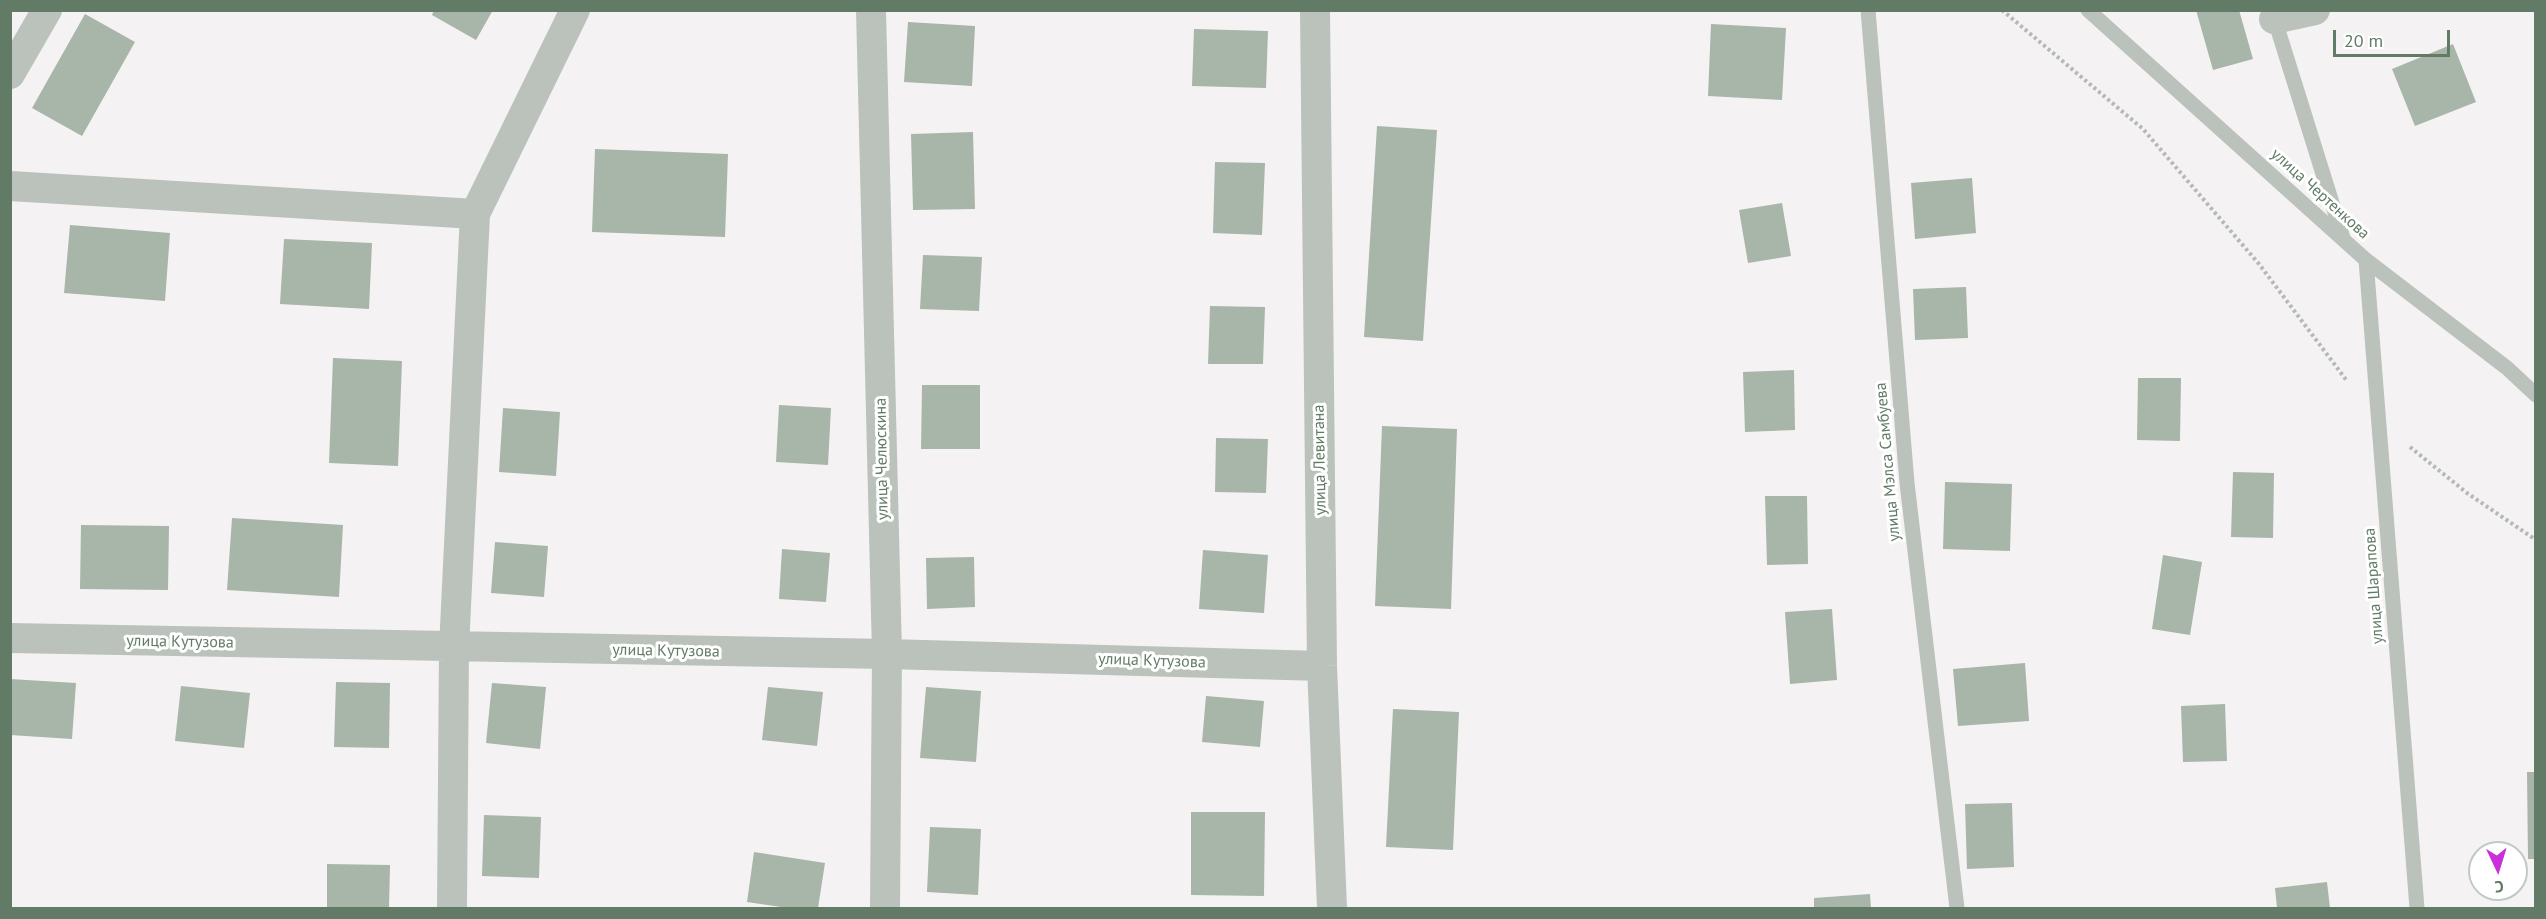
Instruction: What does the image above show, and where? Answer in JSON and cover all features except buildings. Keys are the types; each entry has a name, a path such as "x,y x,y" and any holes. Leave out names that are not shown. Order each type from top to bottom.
{"street":[{"path":"10,74 47,10"},
{"path":"452,909 454,648 475,214 575,10"},
{"name":"улица Челюскина","path":"871,10 887,654 885,909"},
{"name":"улица Левитана","path":"1316,10 1322,666 1332,909"},
{"path":"2274,15 2315,10"},
{"path":"10,186 475,214"},
{"name":"улица Кутузова","path":"10,639 887,654 1322,666"}],"lane":[{"name":"улица Мэлса Самбуева","path":"1869,10 1907,483 1956,909"},
{"name":"улица Чертенкова","path":"2088,10 2366,260 2507,369 2535,395"},
{"path":"2274,15 2343,238"},
{"name":"улица Шарапова","path":"2366,260 2417,909"}],"path":[{"path":"2002,10 2143,129 2259,264 2309,334 2380,423 2467,493 2535,540"}]}
